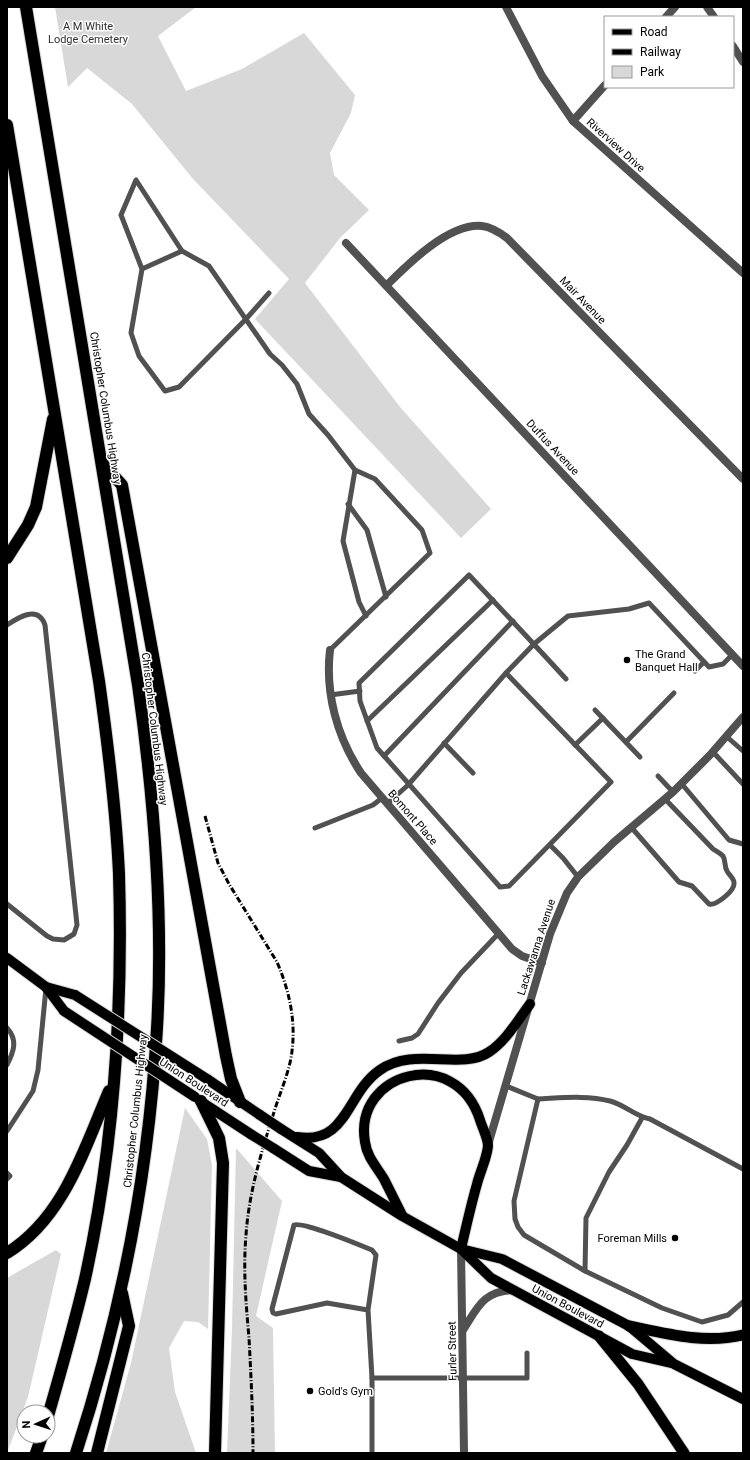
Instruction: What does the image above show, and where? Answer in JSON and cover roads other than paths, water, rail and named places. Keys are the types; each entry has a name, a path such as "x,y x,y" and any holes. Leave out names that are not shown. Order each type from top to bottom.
{"highway":[{"name":"Christopher Columbus Highway","path":"26,7 102,463 144,727 153,813 158,905 158,1020 153,1089 139,1197 121,1290 99,1378 76,1453"},
{"path":"7,125 99,681 114,809 120,937 113,1082 100,1194 85,1278 51,1404"},
{"path":"7,558 28,525 36,507 54,410"},
{"path":"102,463 122,485 226,1056 231,1079 240,1102"},
{"path":"7,1253 34,1234 56,1206 72,1176 113,1082"},
{"path":"198,1099 219,1138 223,1163 215,1453"},
{"path":"97,1453 130,1326 121,1290"},
{"path":"629,1326 692,1338 717,1338 743,1335"},
{"path":"599,1336 638,1384 684,1453"}],"main road":[{"name":"Union Boulevard","path":"7,958 46,987 64,1011 252,1135 309,1172 341,1177"},
{"name":"Union Boulevard","path":"46,987 75,995 207,1079 319,1153 341,1177 402,1216 462,1249 502,1259 629,1326 674,1364 743,1399"},
{"path":"294,1137 314,1139 334,1131 368,1080 380,1069 394,1062 424,1058 468,1059 488,1052 501,1042 530,1004"},
{"path":"402,1216 383,1179 369,1158 365,1141 366,1117 372,1104 381,1092 400,1079 416,1074 431,1075 450,1080 462,1088 474,1103 488,1145"},
{"name":"Lackawanna Avenue","path":"462,1249 471,1205 488,1145"},
{"name":"Union Boulevard","path":"462,1249 491,1278 632,1354 674,1364"}],"street":[{"name":"Riverview Drive","path":"506,7 545,82 573,121 743,273"},
{"path":"667,16 675,7"},
{"path":"707,7 713,16"},
{"path":"734,48 743,62"},
{"path":"573,121 604,86"},
{"name":"Mair Avenue","path":"387,285 415,256 456,232 481,226 497,231 506,238 743,479"},
{"name":"Duffus Avenue","path":"346,243 743,666"},
{"name":"Bomont Place","path":"330,650 328,664 330,696 346,749 361,773 512,949 522,956 542,962"},
{"name":"Lackawanna Avenue","path":"488,1145 557,914 567,893 578,877 631,827 682,783 743,717"},
{"name":"Furler Street","path":"462,1249 464,1453"},
{"path":"463,1331 486,1298 498,1291 514,1290"}],"lane":[{"path":"269,292 246,319 179,387 165,391 139,356 131,333 142,269 121,215 136,180 182,251 209,266 246,319 270,354 282,365 297,384 309,414 328,435 355,470 375,479 422,530 430,553 330,650"},
{"path":"142,269 182,251"},
{"path":"355,470 348,504 343,541 359,602 366,616"},
{"path":"348,504 367,530 386,597"},
{"path":"506,674 611,782 509,886 500,888 377,748 360,701 359,683 469,575 566,679"},
{"path":"367,721 493,600"},
{"path":"315,828 385,801 408,785 534,644 568,616 629,609 649,603 709,667 723,664 732,655"},
{"path":"7,625 19,616 31,613 41,618 45,626 76,924 74,934 64,940 53,939 7,904"},
{"path":"384,756 513,621"},
{"path":"695,671 704,662"},
{"path":"330,696 360,691"},
{"path":"626,742 674,693"},
{"path":"595,710 640,757"},
{"path":"575,745 602,718"},
{"path":"726,736 743,751"},
{"path":"444,743 473,773"},
{"path":"712,751 743,784"},
{"path":"658,776 673,792"},
{"path":"682,783 729,840 743,844"},
{"path":"631,827 679,882 692,886 709,904 715,904 733,889 734,885 734,881 725,867 725,860 721,854 713,849 665,799"},
{"path":"550,844 578,877"},
{"path":"399,1041 412,1038 418,1034 438,1003 461,973 498,933"},
{"path":"7,1131 33,1091 38,1070 46,987"},
{"path":"7,1028 14,1038 13,1050 7,1065"},
{"path":"506,1086 538,1099 592,1098 612,1101 642,1118 650,1119 743,1169"},
{"path":"538,1099 514,1201 515,1219 518,1227 524,1235 586,1271 662,1308 702,1322 728,1315 743,1302"},
{"path":"586,1271 586,1218 609,1172 627,1145 642,1118"},
{"path":"368,1310 327,1303 276,1314 273,1313 272,1309 294,1225 299,1223 374,1252 376,1258 368,1310 372,1378 372,1453"},
{"path":"372,1378 527,1378 527,1353"}],"railway":[{"path":"205,816 218,863 229,884 277,962 288,994 293,1028 291,1058 261,1155 253,1187 246,1235 245,1287 249,1338 253,1453"}],"place":[{"name":"The Grand Banquet Hall","path":"627,660"},
{"name":"Foreman Mills","path":"675,1238"},
{"name":"Gold's Gym","path":"310,1391"}],"park label":[{"name":"A M White Lodge Cemetery","path":"88,32"}]}
